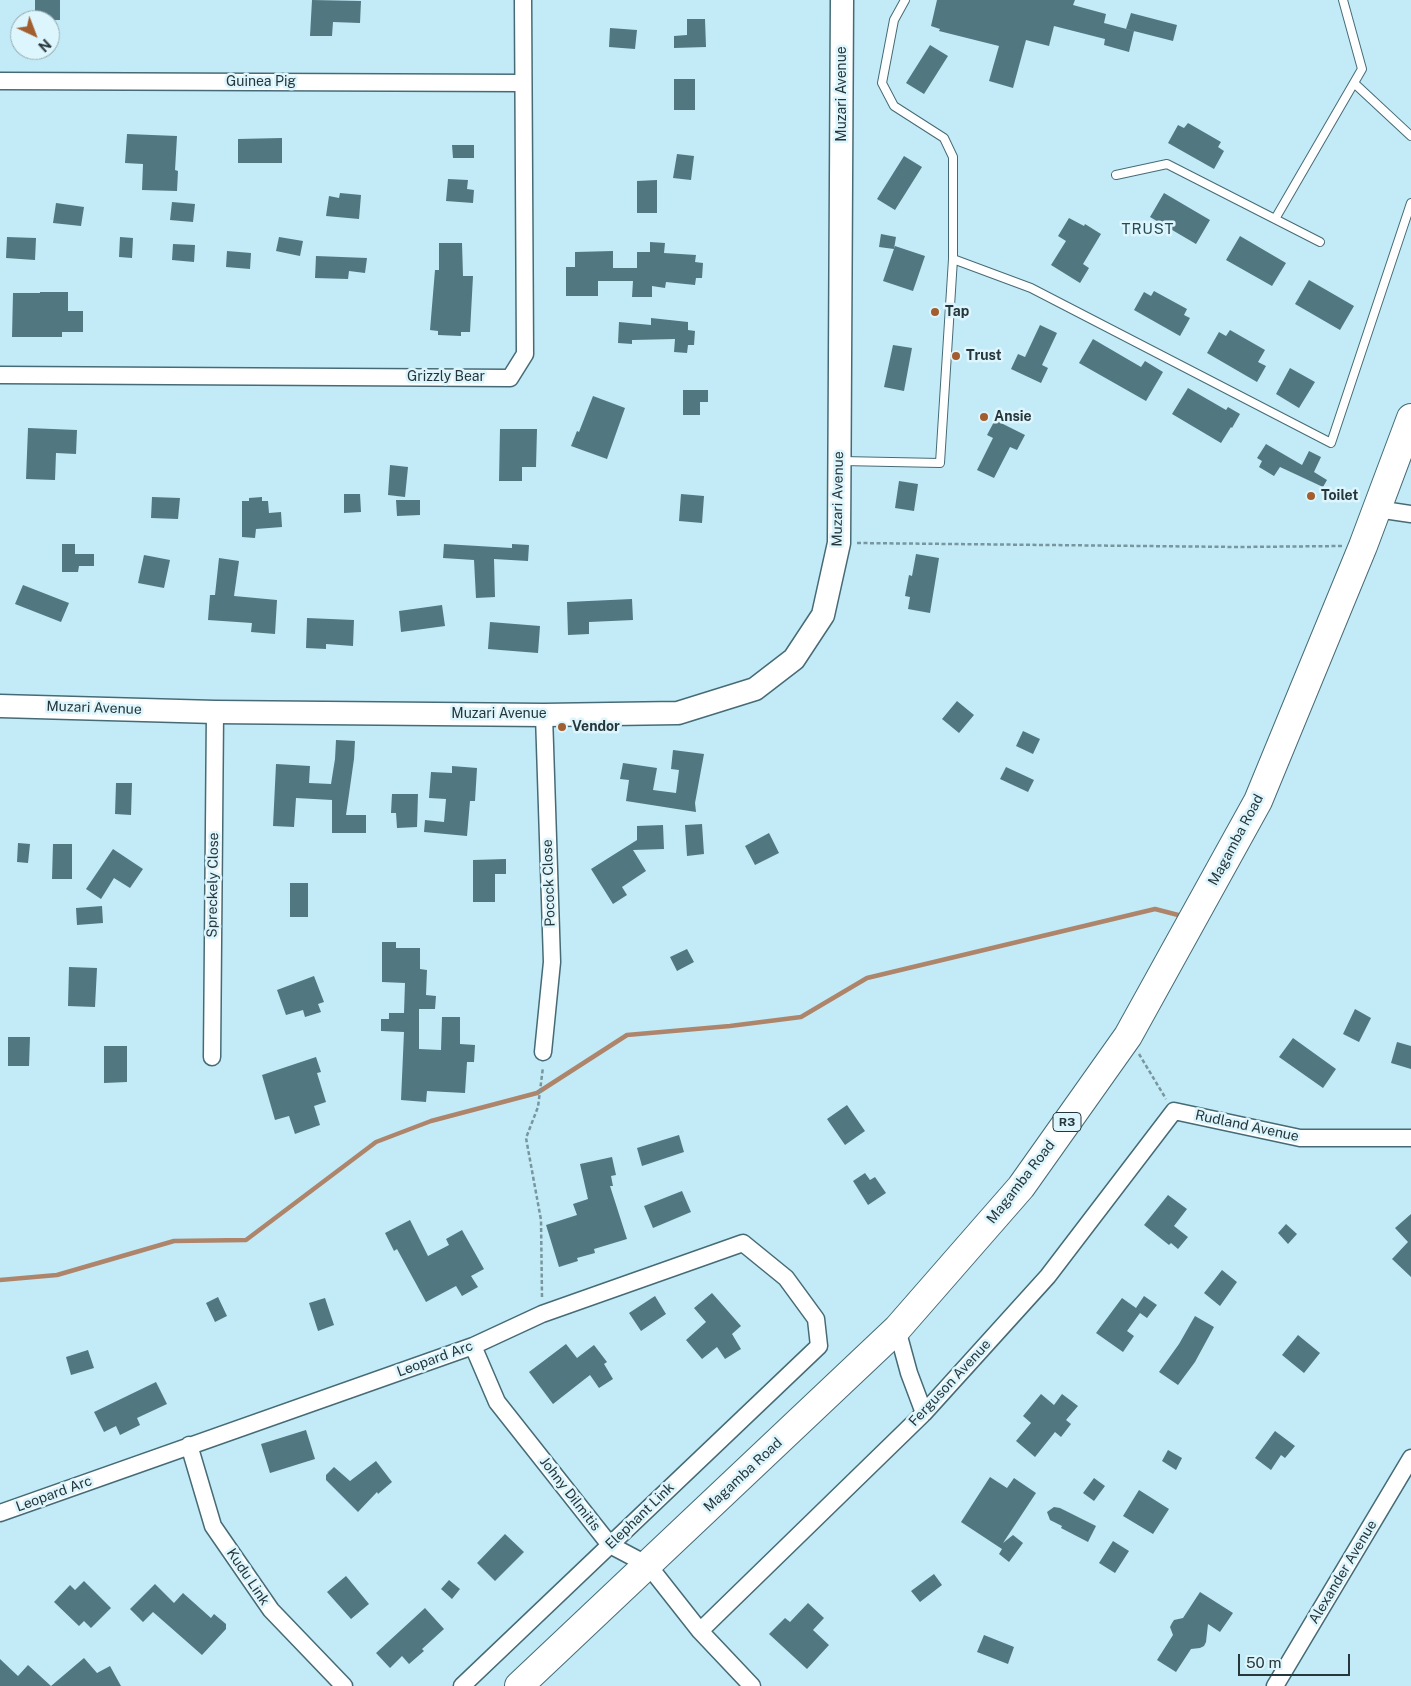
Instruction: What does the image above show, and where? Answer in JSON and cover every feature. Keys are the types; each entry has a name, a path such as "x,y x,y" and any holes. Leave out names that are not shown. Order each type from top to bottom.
{"highway":[{"name":"Magamba Road","path":"519,1686 897,1329 1021,1187 1128,1036 1258,801 1363,546 1411,418"}],"street":[{"name":"Grizzly Bear","path":"0,375 510,378 524,354 523,0"},
{"name":"Muzari Avenue","path":"0,706 215,712 544,715 678,713 755,689 794,658 823,615 839,543 842,0"},
{"name":"Guinea Pig","path":"0,81 522,83"},
{"path":"1377,508 1411,514"},
{"name":"Spreckely Close","path":"212,1057 215,712"},
{"name":"Pocock Close","path":"543,1052 552,962 544,715"},
{"name":"Rudland Avenue","path":"1174,1111 1300,1138 1411,1138"},
{"name":"Ferguson Avenue","path":"700,1631 924,1412 1048,1276 1174,1111"},
{"name":"Leopard Arc","path":"0,1513 473,1346 542,1314 743,1243 786,1278 816,1319 818,1346"},
{"path":"897,1329 909,1374 924,1412"},
{"name":"Johny Dilmitis","path":"473,1346 497,1402 610,1545 648,1565 700,1631 752,1686"},
{"name":"Elephant Link","path":"462,1686 818,1346"},
{"name":"Kudu Link","path":"189,1445 213,1526 271,1610 344,1686"},
{"name":"Alexander Avenue","path":"1275,1686 1411,1458"}],"lane":[{"path":"839,461 940,463 953,259 953,157 944,138 894,106 882,83 894,20 905,0"},
{"path":"1275,219 1362,69 1343,0"},
{"path":"1354,83 1411,136"},
{"path":"1116,175 1167,164 1320,242"},
{"path":"953,259 1031,288 1331,443 1411,204"}],"path":[{"path":"839,543 1239,547 1363,546"},
{"path":"1128,1036 1174,1111"},
{"path":"542,1314 541,1220 526,1138 538,1106 543,1076"}],"building":[{"path":"35,0 60,0 60,10 35,10"},
{"path":"312,0 361,1 360,23 333,22 332,36 310,36"},
{"path":"937,0 1075,0 1073,5 1106,14 1104,23 1134,31 1129,52 1104,45 1105,39 1054,26 1049,46 1026,40 1013,88 989,81 999,46 939,31 940,29 931,26"},
{"path":"1131,13 1177,25 1173,41 1126,29"},
{"path":"687,19 705,19 706,47 674,48 674,36 687,35"},
{"path":"610,28 637,30 635,49 609,47"},
{"path":"930,45 948,56 924,94 906,83"},
{"path":"674,79 695,79 695,110 674,110"},
{"path":"1188,123 1221,142 1218,147 1224,151 1214,169 1168,143 1178,125 1184,128"},
{"path":"127,134 177,136 175,170 178,171 177,191 142,190 143,164 125,163"},
{"path":"282,138 282,163 238,163 238,139"},
{"path":"452,145 474,145 474,158 453,158"},
{"path":"677,154 694,156 691,180 673,178"},
{"path":"904,156 922,167 895,210 877,199"},
{"path":"448,179 468,180 467,189 474,190 473,203 446,201"},
{"path":"657,180 657,213 637,213 637,181"},
{"path":"340,193 361,195 359,219 326,216 329,196 339,198"},
{"path":"1164,193 1210,220 1196,244 1150,217"},
{"path":"172,202 195,204 193,222 170,220"},
{"path":"56,203 84,207 81,226 53,223"},
{"path":"1069,218 1084,226 1085,224 1101,234 1083,264 1089,268 1080,283 1051,265 1066,241 1058,236"},
{"path":"881,234 896,237 894,249 879,247"},
{"path":"1240,236 1286,263 1272,286 1226,260"},
{"path":"7,237 36,238 35,260 6,258"},
{"path":"120,237 133,238 132,258 119,257"},
{"path":"279,237 303,241 300,256 276,251"},
{"path":"650,242 665,243 664,253 696,255 695,262 703,263 702,278 696,278 695,285 666,282 665,288 652,286 652,297 632,297 633,281 598,281 598,296 566,296 566,267 575,267 575,252 613,251 613,268 637,268 637,252 650,252"},
{"path":"439,243 462,243 463,276 473,276 470,332 461,332 461,336 438,335 438,331 430,330 435,270 439,270"},
{"path":"173,244 195,245 194,262 172,260"},
{"path":"895,246 925,256 913,291 883,281"},
{"path":"227,251 251,253 250,269 226,267"},
{"path":"316,256 367,258 365,273 349,271 348,279 315,278"},
{"path":"1309,280 1354,306 1340,330 1295,304"},
{"path":"1154,291 1187,309 1184,315 1190,318 1180,336 1134,310 1144,292 1151,296"},
{"path":"68,292 68,311 83,311 83,332 62,332 62,337 12,337 13,293"},
{"path":"651,318 688,322 688,330 695,331 694,345 688,345 687,353 674,352 675,339 632,340 632,344 618,343 619,322 651,325"},
{"path":"1040,325 1057,333 1042,365 1048,368 1041,383 1011,369 1018,354 1025,357"},
{"path":"1230,330 1265,350 1258,362 1266,366 1257,382 1207,353 1219,332 1226,336"},
{"path":"1093,339 1141,367 1145,361 1163,372 1146,401 1079,363"},
{"path":"893,345 912,348 904,391 884,387"},
{"path":"1290,368 1315,382 1299,408 1276,394"},
{"path":"1188,388 1226,410 1228,407 1240,414 1221,443 1172,414"},
{"path":"683,390 708,390 708,402 700,402 700,415 683,415"},
{"path":"593,396 625,408 607,459 571,446 577,431 579,432"},
{"path":"995,420 1025,435 1017,450 1010,447 994,478 977,470 993,438 987,435"},
{"path":"28,428 77,430 76,454 56,453 55,480 26,479"},
{"path":"500,429 537,429 536,467 522,467 522,481 499,481"},
{"path":"1266,444 1302,465 1309,451 1321,457 1314,472 1327,480 1323,487 1280,467 1274,476 1259,467 1262,461 1257,458"},
{"path":"390,465 408,467 405,497 388,495"},
{"path":"899,481 918,484 914,511 895,508"},
{"path":"344,494 360,494 361,512 344,513"},
{"path":"681,494 704,496 702,523 679,521"},
{"path":"152,497 180,498 178,519 151,518"},
{"path":"262,497 262,501 268,501 269,513 281,512 282,527 256,529 255,538 242,537 242,501 249,501 249,498"},
{"path":"396,500 420,500 420,515 397,516"},
{"path":"62,544 75,544 75,554 94,554 94,566 79,566 78,572 62,572"},
{"path":"444,544 512,548 512,544 529,545 528,561 494,559 495,597 476,598 474,560 443,558"},
{"path":"916,554 939,558 930,613 908,609 910,597 905,596 909,575 912,576"},
{"path":"144,555 170,560 164,588 138,583"},
{"path":"219,558 239,561 234,596 277,600 275,634 251,632 252,623 208,620 210,595 215,595"},
{"path":"23,585 69,603 61,622 15,604"},
{"path":"632,599 633,620 589,622 589,634 568,635 567,602"},
{"path":"442,605 445,626 401,632 399,611"},
{"path":"307,618 354,620 353,646 326,644 326,649 306,648"},
{"path":"490,622 540,626 538,653 488,649"},
{"path":"957,701 974,715 959,733 942,719"},
{"path":"1023,731 1040,739 1033,754 1016,746"},
{"path":"336,740 355,741 346,815 366,815 366,833 332,833 332,800 296,798 294,827 273,826 276,764 310,766 309,783 331,784"},
{"path":"673,750 704,754 695,803 696,812 626,801 629,780 620,779 623,763 657,768 653,790 676,793 679,770 671,769"},
{"path":"452,766 477,768 475,801 470,801 467,836 424,832 425,820 444,822 446,799 429,798 431,772 452,773"},
{"path":"1006,767 1034,780 1028,792 1000,779"},
{"path":"116,783 132,783 131,815 115,814"},
{"path":"392,794 418,794 417,827 397,828 396,813 391,813"},
{"path":"702,824 704,854 687,856 685,825"},
{"path":"663,825 664,849 633,850 646,871 622,887 627,895 613,904 591,869 637,840 637,826"},
{"path":"769,833 779,853 755,865 745,846"},
{"path":"18,843 30,844 28,863 17,862"},
{"path":"53,844 72,844 72,879 52,879"},
{"path":"113,849 143,869 130,888 114,878 101,899 86,889"},
{"path":"506,859 506,874 495,874 495,902 473,902 473,860"},
{"path":"290,883 308,883 308,917 290,917"},
{"path":"102,906 103,923 77,925 76,908"},
{"path":"382,942 396,942 396,948 420,948 420,969 427,970 426,995 436,996 435,1009 419,1009 419,1049 441,1050 442,1017 460,1017 460,1044 475,1045 474,1062 467,1062 465,1093 427,1091 426,1102 401,1100 404,1032 381,1031 381,1019 389,1019 389,1013 404,1013 405,983 382,982"},
{"path":"687,949 694,962 677,971 670,957"},
{"path":"69,967 97,968 95,1007 68,1006"},
{"path":"314,976 324,1002 318,1004 321,1012 305,1017 303,1010 286,1015 277,990"},
{"path":"1355,1009 1371,1018 1359,1042 1343,1034"},
{"path":"8,1037 30,1037 29,1066 8,1066"},
{"path":"1293,1038 1336,1069 1323,1088 1279,1057"},
{"path":"1397,1042 1411,1046 1411,1069 1391,1063"},
{"path":"104,1046 127,1046 127,1082 104,1083"},
{"path":"316,1057 321,1072 317,1073 326,1102 314,1106 320,1125 295,1134 289,1116 275,1120 262,1075"},
{"path":"847,1105 865,1131 845,1145 827,1119"},
{"path":"679,1135 684,1152 642,1166 637,1148"},
{"path":"612,1157 616,1175 611,1176 613,1186 610,1186 627,1239 594,1249 595,1253 577,1258 578,1261 559,1267 546,1225 577,1215 573,1204 588,1199 580,1164"},
{"path":"865,1173 870,1180 875,1177 886,1193 868,1205 853,1181"},
{"path":"682,1191 691,1212 653,1228 644,1206"},
{"path":"1168,1195 1187,1209 1174,1226 1188,1237 1178,1249 1171,1243 1169,1245 1144,1225"},
{"path":"1411,1214 1411,1277 1392,1259 1408,1242 1395,1228"},
{"path":"410,1220 428,1256 449,1245 446,1239 462,1230 484,1269 471,1276 478,1287 462,1296 456,1286 426,1302 397,1249 394,1251 385,1233"},
{"path":"1286,1224 1297,1234 1288,1244 1278,1233"},
{"path":"1222,1270 1237,1282 1220,1306 1204,1293"},
{"path":"712,1293 741,1326 732,1334 741,1349 725,1359 717,1347 702,1359 686,1340 706,1322 694,1308"},
{"path":"655,1296 666,1314 641,1331 629,1313"},
{"path":"1144,1296 1157,1305 1147,1318 1140,1313 1127,1331 1134,1336 1123,1352 1096,1333 1122,1298 1136,1308"},
{"path":"218,1297 227,1316 215,1322 206,1303"},
{"path":"325,1298 334,1325 318,1331 309,1303"},
{"path":"1195,1316 1214,1327 1195,1362 1178,1385 1159,1372 1179,1344"},
{"path":"1298,1335 1320,1353 1304,1373 1282,1355"},
{"path":"566,1344 577,1358 594,1345 607,1362 604,1364 613,1379 599,1388 590,1375 553,1404 529,1372"},
{"path":"88,1350 94,1368 71,1375 66,1357"},
{"path":"156,1382 167,1404 137,1418 140,1425 120,1435 116,1426 104,1432 94,1412"},
{"path":"1041,1394 1054,1405 1062,1394 1078,1406 1066,1420 1071,1424 1061,1437 1055,1432 1035,1457 1016,1441 1031,1423 1023,1416"},
{"path":"306,1430 315,1459 270,1473 261,1444"},
{"path":"1275,1431 1295,1446 1285,1458 1281,1455 1271,1470 1255,1458"},
{"path":"1168,1450 1182,1458 1176,1470 1162,1461"},
{"path":"376,1461 392,1482 378,1494 377,1492 358,1512 326,1480 326,1475 334,1467 350,1481"},
{"path":"990,1477 1007,1488 1014,1478 1036,1493 1003,1543 1013,1535 1023,1543 1009,1562 999,1554 1002,1549 961,1522"},
{"path":"1094,1478 1105,1486 1094,1501 1083,1493"},
{"path":"1139,1490 1169,1509 1153,1534 1123,1516"},
{"path":"1054,1507 1060,1508 1096,1526 1088,1542 1050,1520 1047,1512"},
{"path":"505,1534 524,1552 495,1581 477,1563"},
{"path":"1113,1541 1129,1551 1115,1573 1099,1563"},
{"path":"934,1574 942,1585 920,1602 911,1591"},
{"path":"346,1576 369,1604 351,1619 327,1592"},
{"path":"449,1580 460,1589 452,1599 441,1589"},
{"path":"84,1581 111,1608 91,1628 84,1621 79,1626 54,1602 70,1585 75,1590"},
{"path":"155,1584 174,1603 183,1593 211,1618 214,1614 226,1624 226,1629 202,1655 153,1612 143,1622 130,1609"},
{"path":"1200,1592 1233,1613 1220,1632 1208,1624 1204,1646 1191,1649 1176,1672 1157,1660 1173,1635 1170,1627 1172,1623 1174,1620 1183,1618"},
{"path":"808,1603 824,1618 813,1630 829,1645 807,1669 769,1634 785,1618 790,1622"},
{"path":"425,1608 444,1629 409,1664 402,1656 390,1668 376,1653"},
{"path":"984,1635 1014,1647 1008,1664 977,1652"},
{"path":"84,1658 97,1673 110,1666 121,1686 51,1686"},
{"path":"0,1659 18,1676 28,1665 51,1686 0,1686"}],"waterway":[{"path":"0,1280 57,1275 174,1241 246,1240 376,1142 431,1121 537,1093 627,1035 730,1026 801,1017 867,978 1155,909 1182,916"}],"place":[{"name":"Tap","path":"935,312"},
{"name":"Trust","path":"956,356"},
{"name":"Ansie","path":"984,417"},
{"name":"Toilet","path":"1311,496"},
{"name":"Vendor","path":"562,727"}],"district":[{"name":"TRUST","path":"1148,229"}]}
